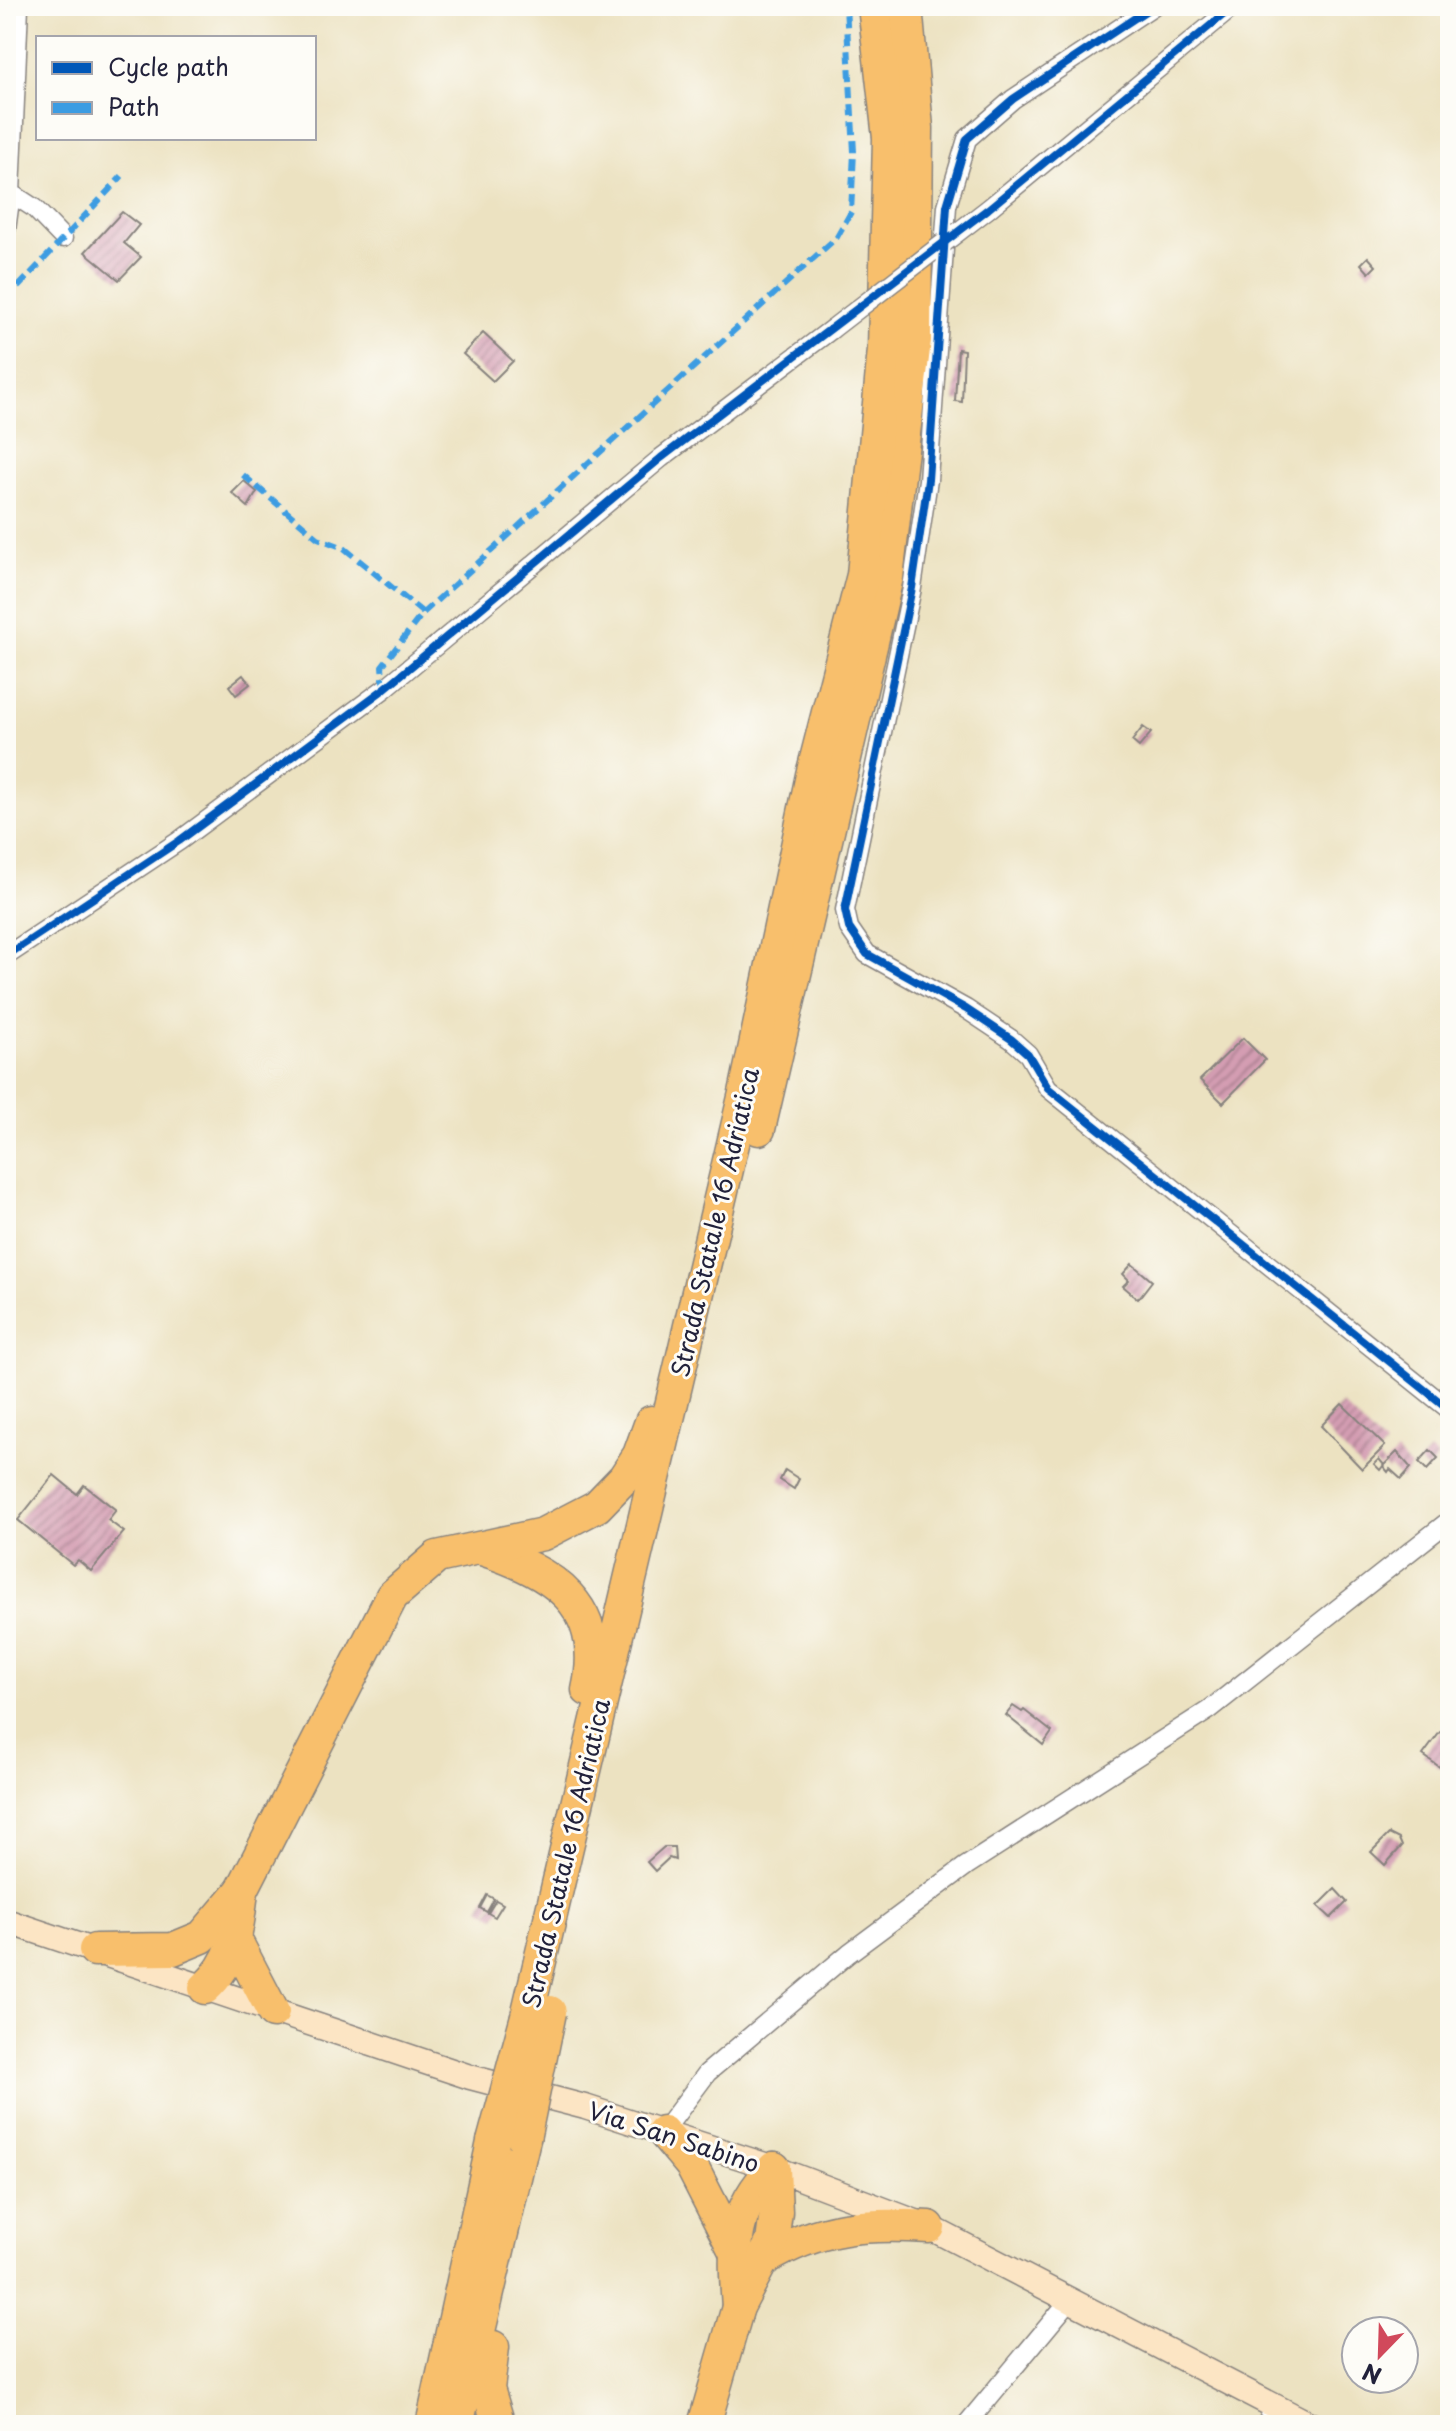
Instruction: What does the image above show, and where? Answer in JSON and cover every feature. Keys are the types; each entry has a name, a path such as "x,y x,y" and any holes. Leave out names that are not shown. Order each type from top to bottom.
{"highway":[{"name":"Strada Statale 16 Adriatica","path":"457,2425 536,2007 745,1093 812,775 863,575 884,349 889,168 889,138 874,6"},
{"name":"Strada Statale 16 Adriatica","path":"536,2007 887,577 915,340 917,128 906,6"},
{"path":"95,1950 173,1949 202,1937 242,1890 392,1596 437,1557 543,1534 572,1522 597,1506 624,1478 639,1455 650,1425 713,1159 745,1093"},
{"path":"482,1549 536,1568 559,1585 577,1607 588,1631 593,1655 589,1684 530,1934 536,2007"},
{"path":"205,1988 222,1973 236,1941 242,1890"},
{"path":"202,1937 199,1954 205,1988"},
{"path":"236,1941 273,2012"},
{"path":"663,2132 691,2165 734,2249"},
{"name":"Strada Statale 16 Adriatica","path":"432,2425 509,2141"},
{"path":"499,2425 488,2389 491,2357 525,2213 509,2141"},
{"path":"738,2307 734,2249 747,2199 774,2168"},
{"path":"704,2425 738,2307 772,2242 776,2212 774,2168"},
{"path":"765,2259 796,2241 842,2228 880,2224 929,2227"}],"street":[{"path":"6,230 19,6"},
{"path":"1153,6 1013,99 967,139 958,163 947,206 928,480 912,588 845,910 849,928 867,954 914,978 1011,1039 1028,1054 1048,1088 1450,1410"},
{"path":"6,956 179,841 384,689 661,458 988,209 1234,6"},
{"path":"8,193 34,208 63,238"},
{"path":"663,2132 707,2073 849,1953 966,1866 1209,1710 1450,1520"},
{"name":"Via San Sabino","path":"6,1921 470,2077 585,2107 774,2168 929,2227 1070,2300 1270,2416 1311,2425"},
{"path":"966,2425 1070,2300"}],"building":[{"path":"122,212 139,225 124,243 141,257 119,280 85,252"},
{"path":"1368,257 1376,266 1369,273 1361,264"},
{"path":"483,333 513,361 493,381 463,354"},
{"path":"958,349 964,350 962,402 955,401"},
{"path":"244,481 257,492 248,507 232,493"},
{"path":"243,675 250,684 236,695 229,686"},
{"path":"1143,727 1151,733 1139,747 1132,741"},
{"path":"1243,1038 1265,1060 1223,1103 1200,1080"},
{"path":"1132,1264 1152,1281 1138,1299 1123,1286 1129,1280 1123,1274"},
{"path":"1342,1404 1385,1446 1362,1469 1321,1426"},
{"path":"1430,1450 1438,1458 1427,1470 1419,1462"},
{"path":"1397,1452 1411,1468 1401,1479 1390,1469 1388,1472 1383,1466 1380,1470 1374,1464 1379,1459 1384,1465"},
{"path":"785,1470 799,1479 794,1489 780,1480"},
{"path":"54,1475 77,1494 84,1485 116,1510 108,1520 124,1532 91,1571 78,1560 73,1565 18,1520"},
{"path":"1013,1706 1022,1712 1024,1710 1052,1732 1043,1745 1006,1715"},
{"path":"1440,1732 1450,1738 1450,1753 1441,1768 1423,1755"},
{"path":"1389,1834 1399,1839 1402,1846 1385,1865 1371,1852"},
{"path":"664,1847 674,1847 675,1860 669,1858 655,1871 647,1862"},
{"path":"1335,1889 1347,1902 1331,1918 1318,1906"},
{"path":"487,1895 494,1899 487,1912 480,1908"},
{"path":"496,1900 503,1904 495,1917 488,1913"}],"marked path":[{"path":"384,689 382,666 423,613 837,237 851,212 854,152 846,6"},
{"path":"6,300 122,176"},
{"path":"243,475 318,538 344,548 423,613"}],"cycle path":[{"path":"1153,6 1013,99 967,139 947,206 928,480 912,588 845,910 849,928 867,954 966,1009 1011,1039 1028,1054 1048,1088 1450,1410"},
{"path":"6,956 179,841 384,689 661,458 988,209 1234,6"}]}
